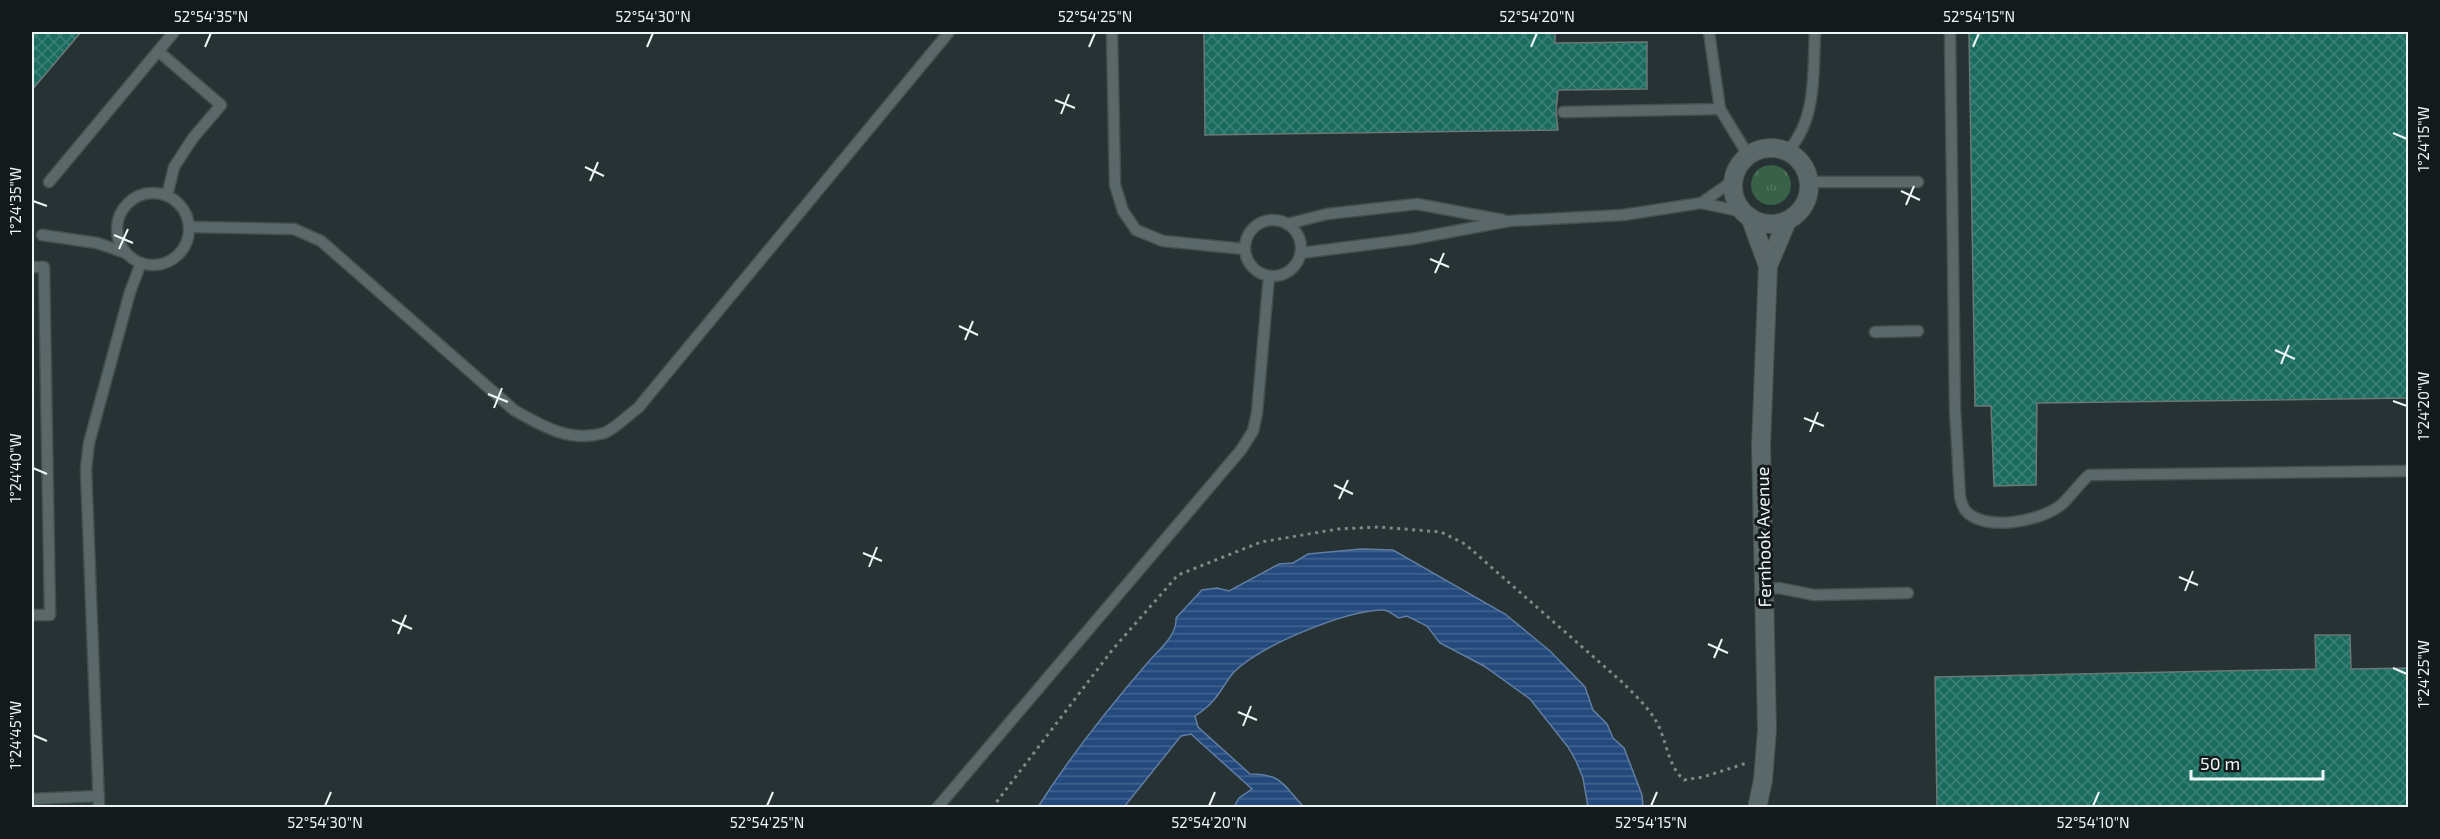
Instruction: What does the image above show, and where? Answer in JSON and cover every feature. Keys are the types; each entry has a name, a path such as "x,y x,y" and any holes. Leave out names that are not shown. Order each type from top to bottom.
{"street":[{"path":"1764,148 1788,151 1800,161 1809,182 1804,205 1786,221 1762,223 1747,215 1737,203 1733,181 1736,171 1749,155 1764,148"},
{"name":"Fernhook Avenue","path":"1747,215 1768,266"},
{"name":"Fernhook Avenue","path":"1757,807 1765,756 1765,588 1761,446 1768,266 1786,221"}],"lane":[{"path":"49,182 174,32"},
{"path":"189,227 294,229 321,241 514,410 544,428 573,437 605,433 638,408 949,32"},
{"path":"1112,32 1115,185 1123,211 1136,230 1163,241 1244,249"},
{"path":"1709,32 1720,109 1749,155"},
{"path":"1712,46 1717,32"},
{"path":"1788,151 1801,137 1811,101 1815,32"},
{"path":"1950,32 1955,409 1960,497 1966,510 1977,517 2002,524 2037,518 2060,505 2089,475 2409,471"},
{"path":"158,51 221,105 193,138 174,167 167,196"},
{"path":"1563,112 1720,109"},
{"path":"1701,203 1733,181"},
{"path":"1809,182 1918,182"},
{"path":"42,235 97,243 126,254 141,263 159,265 175,258 186,244 189,227 184,210 167,196 143,194 128,203 122,210 117,228 117,237 126,254"},
{"path":"1300,253 1412,239 1509,221 1623,215 1701,203 1747,215"},
{"path":"1287,224 1296,231 1300,241 1300,253 1290,271 1280,276 1269,276 1251,267 1244,249 1246,238 1259,223 1268,220 1287,224 1327,214 1417,204 1509,221"},
{"path":"32,799 99,802 86,469 89,443 130,292 141,263"},
{"path":"32,267 44,267 50,615 32,615"},
{"path":"937,807 1241,450 1253,431 1257,414 1269,276"},
{"path":"1875,332 1918,331"},
{"path":"1765,588 1779,588 1814,595 1908,594"}],"path":[{"path":"992,807 1113,649 1178,575 1261,542 1358,528 1378,527 1441,532 1465,544 1622,682 1656,721 1676,772 1684,780 1728,770 1765,756"}],"green space":[{"path":"1771,165 1785,171 1791,185 1785,199 1771,205 1757,199 1751,185 1757,171"}],"water":[{"path":"1361,549 1393,550 1505,614 1550,651 1585,687 1593,710 1607,724 1613,738 1624,748 1642,795 1643,807 1588,807 1583,778 1576,761 1568,747 1530,699 1484,666 1440,643 1427,626 1407,616 1399,618 1383,610 1364,612 1325,623 1263,651 1234,672 1213,701 1195,716 1198,727 1250,774 1270,776 1276,779 1287,787 1304,807 1234,807 1239,798 1252,789 1191,734 1181,736 1124,807 1038,807 1091,731 1168,641 1174,630 1176,618 1202,590 1217,588 1229,591 1279,564 1293,563 1308,554"}],"building":[{"path":"32,32 81,32 32,90"},
{"path":"1204,32 1555,32 1555,43 1647,42 1647,89 1558,90 1556,112 1558,130 1205,135"},
{"path":"1969,32 2409,32 2409,398 2037,403 2036,485 1994,486 1991,406 1975,406"},
{"path":"2315,635 2350,635 2351,669 2409,668 2409,807 1937,807 1935,677 2316,669"}]}
